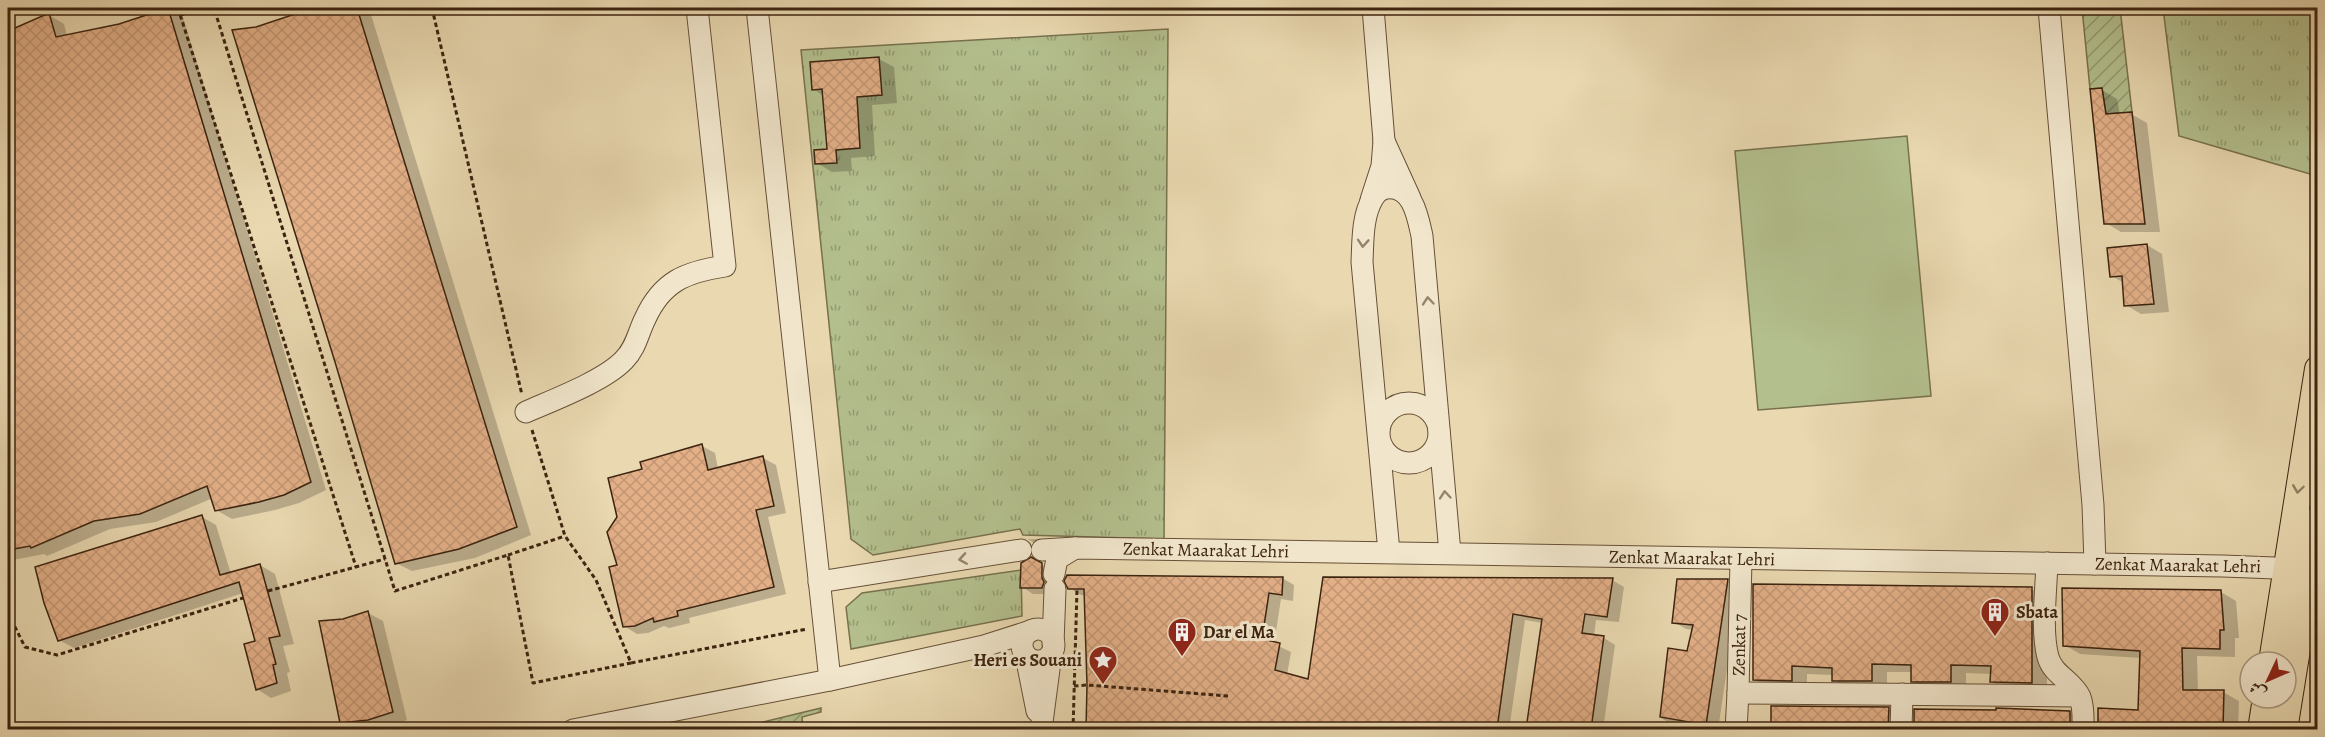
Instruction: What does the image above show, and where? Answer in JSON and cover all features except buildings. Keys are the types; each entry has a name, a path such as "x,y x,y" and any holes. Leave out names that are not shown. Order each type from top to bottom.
{"main road":[{"path":"2284,729 2318,369"},
{"path":"2275,650 2298,569 2318,519"},
{"path":"2261,729 2264,710"}],"street":[{"path":"526,412 581,388 624,361 636,343 644,320 655,300 673,281 697,270 725,266 697,8"},
{"path":"756,8 831,680"},
{"path":"1373,8 1384,141 1382,166 1364,227 1362,262 1389,552"},
{"path":"2049,8 2093,505 2095,564"},
{"path":"1384,141 1411,201 1422,236 1450,553"},
{"path":"1371,200 1381,190 1388,188 1402,190 1411,201"},
{"path":"1411,403 1430,411 1439,430 1435,449 1429,456 1412,464 1402,463 1386,453 1380,445 1378,436 1383,416 1391,408 1411,403"},
{"path":"1041,729 1052,649 1054,582 1058,559 1074,548"},
{"name":"Zenkat Maarakat Lehri","path":"819,582 1031,550 1074,548 2298,569"},
{"name":"Zenkat 7","path":"1737,729 1741,559"},
{"path":"2047,564 2048,658 2056,671 2079,696 2083,729"},
{"path":"573,729 831,680 984,646 1031,631 1046,632 1052,649"},
{"path":"1031,631 1022,643 1041,729"},
{"path":"984,646 1025,654 1039,661 1052,649"},
{"path":"1738,693 2079,696"},
{"path":"1901,729 1902,694"}],"path":[{"path":"178,8 356,567"},
{"path":"180,15 214,8 395,591 565,536"},
{"path":"508,555 533,683 631,663"},
{"path":"268,591 385,559"},
{"path":"1073,729 1077,589"},
{"path":"8,614 25,647 57,655 243,598"},
{"path":"1074,686 1088,685 1228,696"}],"green space":[{"path":"2082,8 2120,8 2132,112 2106,114 2102,88 2090,89"},
{"path":"2163,8 2317,8 2317,176 2179,136"},
{"path":"1168,29 1164,539 1023,535 1020,529 873,555 851,539 801,50"},
{"path":"1907,136 1931,396 1758,410 1735,151"},
{"path":"1021,570 1022,616 851,649 846,607 862,593"},
{"path":"821,708 821,712 802,717 803,729 748,729 747,726"}],"place":[{"name":"Sbata","path":"1995,638"},
{"name":"Dar el Ma","path":"1182,658"},
{"name":"Heri es Souani","path":"1103,686"}]}
